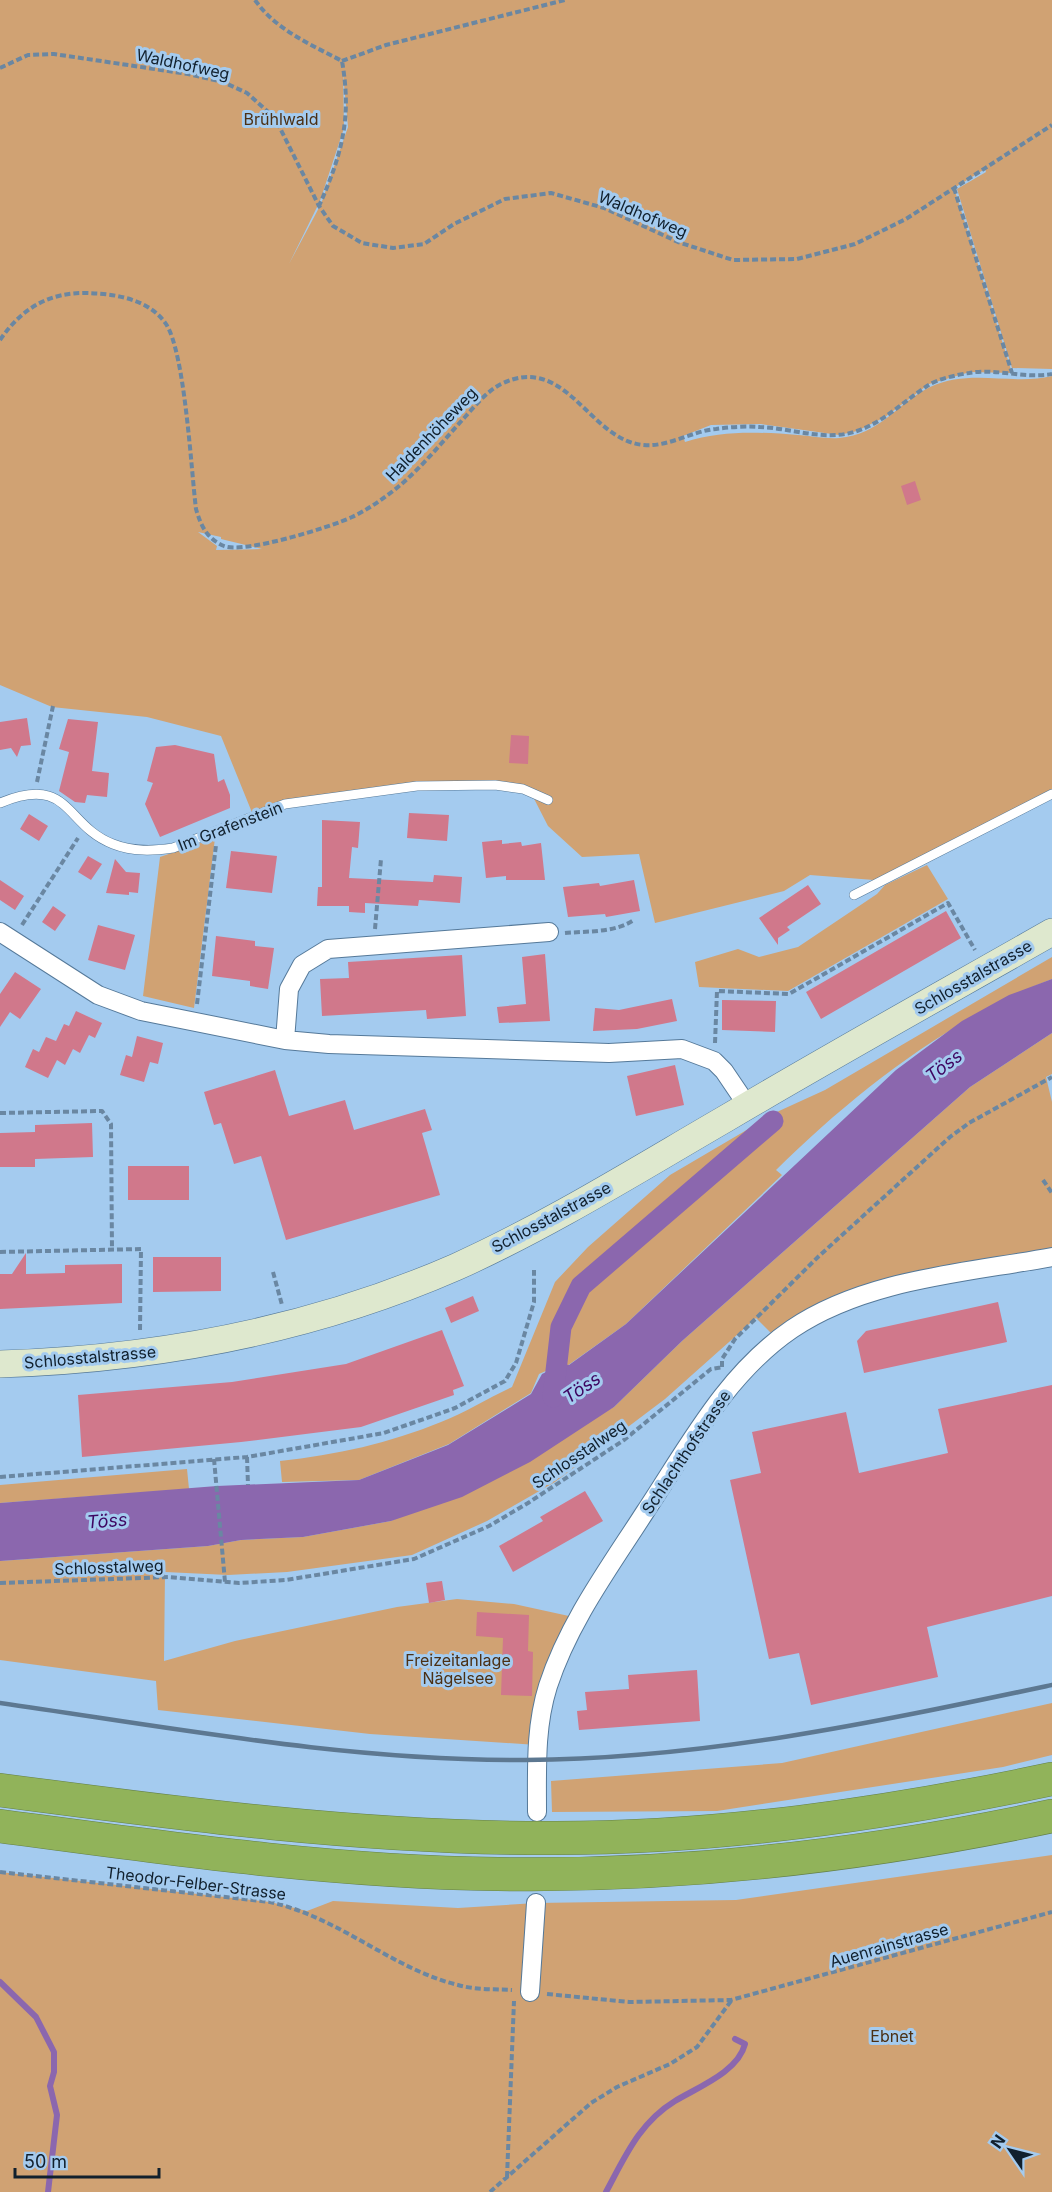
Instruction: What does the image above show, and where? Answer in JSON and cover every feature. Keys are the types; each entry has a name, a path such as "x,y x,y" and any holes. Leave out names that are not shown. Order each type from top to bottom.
{"highway":[{"path":"0,1790 186,1814 330,1829 444,1836 548,1838 672,1834 802,1822 915,1805 1052,1779"},
{"path":"0,1827 285,1861 442,1872 548,1874 653,1872 802,1859 921,1841 1052,1816"}],"main road":[{"name":"Schlosstalstrasse","path":"0,1364 140,1354 269,1329 350,1306 454,1267 518,1236 1052,932"}],"street":[{"path":"0,932 98,995 141,1011 285,1041 609,1053 682,1049 714,1062 724,1071 747,1105"},
{"path":"285,1041 290,989 302,966 328,949 549,932"},
{"name":"Schlachthofstrasse","path":"537,1812 537,1745 541,1716 562,1650 603,1577 716,1404 740,1374 792,1329 865,1294 1052,1257"},
{"path":"522,1991 536,1903"}],"lane":[{"name":"Im Grafenstein","path":"0,803 16,796 35,794 62,800 86,825 111,843 135,850 173,848 285,804 417,786 495,785 523,789 548,800"},
{"path":"854,895 1052,794"}],"path":[{"path":"255,0 264,13 286,31 342,61 387,45 564,0"},
{"name":"Waldhofweg","path":"0,68 28,55 54,54 223,82 247,93 275,118 319,206 333,226 362,243 393,248 424,244 454,224 506,199 551,192 604,208 678,242 733,260 797,260 855,244 906,219 1052,125"},
{"path":"319,206 338,163 345,128 345,80 342,61"},
{"path":"954,188 1012,373"},
{"name":"Haldenhöheweg","path":"0,340 20,315 37,303 54,296 74,293 114,294 140,303 153,312 164,322 172,336 177,353 196,509 201,525 208,536 225,546 237,548 267,543 338,522 371,507 395,490 420,466 486,394 514,379 531,378 553,383 571,394 622,440 645,446 674,441 713,429 760,427 839,435 857,431 885,417 929,384 970,372 1052,374"},
{"path":"35,794 53,706"},
{"path":"27,918 86,825"},
{"path":"197,1006 218,831"},
{"path":"373,945 381,859"},
{"path":"714,1062 717,991 789,994 948,903 977,954"},
{"path":"572,932 623,927 634,920"},
{"name":"Schlosstalweg","path":"0,1583 169,1577 225,1582 286,1580 414,1559 489,1526 624,1440 711,1369 722,1366 722,1359 735,1339 819,1256 950,1137 969,1123 1052,1077"},
{"path":"0,1113 102,1111 111,1124 112,1250"},
{"path":"1043,1180 1052,1193"},
{"path":"0,1252 141,1249 140,1337"},
{"path":"0,1477 247,1456 384,1433 455,1408 505,1381 516,1363 534,1302 534,1270"},
{"path":"273,1272 283,1308"},
{"path":"247,1456 248,1485"},
{"path":"214,1459 219,1544 225,1582"},
{"name":"Theodor-Felber-Strasse","path":"0,1872 278,1904 323,1919 404,1963 446,1982 476,1988 629,2002 732,2000"},
{"name":"Auenrainstrasse","path":"732,2000 1052,1912"},
{"path":"507,2177 522,1991"},
{"path":"490,2192 562,2126 597,2099 670,2064 697,2047 732,2000"}],"green space":[{"name":"Brühlwald","path":"0,0 1052,0 1052,369 1012,368 957,189 986,172 985,169 954,188 1012,373 970,372 929,384 885,417 857,431 839,435 761,424 711,425 683,436 685,442 713,435 741,433 824,438 853,436 877,425 918,394 945,381 976,378 1037,379 1052,376 1052,794 874,880 810,875 784,891 655,923 639,854 582,857 548,826 528,787 417,786 310,800 253,815 221,736 147,717 52,707 0,685","holes":["343,73 348,127 321,204 289,264 320,201 344,128","198,532 221,537 221,539 262,549 216,550 217,546"]},
{"path":"215,838 194,1008 143,996 160,857"},
{"path":"927,865 948,899 788,991 699,987 695,962 738,949 759,957 798,947 877,894 885,885"},
{"path":"1052,957 1052,979 1014,995 977,1015 940,1037 870,1086 776,1170 782,1175 626,1324 567,1366 564,1363 539,1374 531,1393 449,1444 359,1480 282,1482 280,1461 342,1452 402,1436 450,1418 512,1387 555,1282 588,1247 670,1175 779,1111 825,1090"},
{"name":"Freizeitanlage Nägelsee","path":"1052,1033 1052,1074 1046,1077 1052,1102 1052,1257 907,1284 778,1340 756,1318 665,1399 555,1482 487,1521 412,1555 287,1572 228,1575 165,1572 164,1661 235,1641 397,1607 457,1599 514,1604 578,1618 537,1745 370,1734 158,1710 156,1681 0,1660 0,1561 208,1546 241,1540 303,1537 391,1521 614,1407 682,1341 970,1087"},
{"path":"187,1469 189,1489 0,1503 0,1485"},
{"path":"1052,1703 1052,1755 1003,1767 717,1811 552,1812 551,1781 782,1763"},
{"name":"Ebnet","path":"1052,1855 1052,2192 0,2192 0,1872 270,1902 307,1911 333,1901 458,1908 536,1903 736,1900"}],"water":[{"name":"Töss","path":"1052,979 1052,1033 970,1087 682,1341 614,1407 530,1462 462,1497 391,1521 303,1537 241,1540 208,1546 0,1561 0,1503 217,1486 359,1480 448,1445 531,1394 542,1374 562,1364 569,1365 626,1324 896,1070 962,1021 1009,995"}],"building":[{"path":"915,481 921,500 907,505 901,486"},
{"path":"27,718 31,745 21,746 17,757 11,748 0,750 0,722"},
{"path":"68,719 98,722 92,771 109,773 107,797 87,795 85,803 75,802 59,791 69,752 59,749"},
{"path":"511,735 529,736 528,764 509,763"},
{"path":"175,745 214,754 218,782 224,779 230,795 230,808 160,837 145,804 153,783 147,781 156,747"},
{"path":"409,813 449,815 447,841 407,838"},
{"path":"29,814 48,826 39,841 20,829"},
{"path":"322,820 360,822 358,848 352,847 349,878 433,882 434,875 462,877 460,903 419,900 418,906 365,903 365,913 349,912 349,906 317,906 318,887 322,887"},
{"path":"502,840 502,844 521,842 522,846 541,843 545,880 506,880 506,876 486,878 482,842"},
{"path":"231,851 277,856 272,893 226,888"},
{"path":"88,856 102,864 91,880 78,872"},
{"path":"115,859 126,872 140,873 138,893 129,892 129,895 106,893"},
{"path":"0,880 24,896 15,910 0,900"},
{"path":"634,880 640,911 606,917 605,914 568,917 563,887 599,883 600,886"},
{"path":"808,885 821,904 787,927 790,930 778,938 778,945 759,918"},
{"path":"53,906 66,915 55,931 42,922"},
{"path":"946,911 961,938 821,1019 806,992"},
{"path":"98,925 135,935 125,970 88,960"},
{"path":"216,936 255,941 255,946 274,948 268,989 250,986 250,981 212,976"},
{"path":"545,954 550,1021 499,1023 497,1007 526,1004 522,957"},
{"path":"462,955 466,1016 427,1019 426,1010 322,1016 320,979 349,978 348,962"},
{"path":"15,972 41,989 20,1019 10,1012 0,1027 0,994"},
{"path":"672,999 677,1021 637,1029 593,1031 595,1008 619,1010"},
{"path":"722,1000 776,1001 775,1032 722,1030"},
{"path":"76,1011 102,1023 95,1038 89,1035 80,1053 73,1049 65,1065 57,1060 48,1078 25,1067 33,1049 39,1052 46,1037 56,1041 64,1024 69,1026"},
{"path":"137,1036 163,1043 158,1064 150,1062 144,1082 120,1075 126,1055 132,1057"},
{"path":"675,1065 684,1105 636,1116 627,1076"},
{"path":"275,1070 289,1116 345,1100 354,1130 425,1109 432,1130 422,1133 440,1195 286,1240 261,1156 234,1164 221,1123 214,1125 204,1092"},
{"path":"92,1123 93,1157 35,1159 35,1167 0,1167 0,1133 35,1132 35,1125"},
{"path":"128,1166 189,1166 189,1200 128,1200"},
{"path":"26,1253 26,1274 65,1273 65,1265 122,1264 122,1303 0,1309 0,1274 12,1274"},
{"path":"153,1257 221,1257 221,1291 153,1292"},
{"path":"473,1296 479,1311 451,1323 445,1308"},
{"path":"998,1302 1007,1342 864,1373 857,1341 866,1331"},
{"path":"442,1330 464,1386 453,1390 454,1395 361,1427 241,1442 82,1457 78,1395 232,1382 346,1364"},
{"path":"1052,1385 1052,1596 927,1627 938,1677 811,1705 799,1653 769,1659 730,1480 761,1473 752,1432 846,1412 859,1473 948,1453 938,1409"},
{"path":"585,1491 603,1521 513,1572 499,1546 543,1521 540,1517"},
{"path":"442,1581 445,1600 429,1603 426,1583"},
{"path":"477,1612 529,1615 528,1651 533,1652 532,1696 501,1695 503,1638 476,1636"},
{"path":"697,1670 700,1721 579,1730 577,1711 587,1710 585,1692 629,1689 628,1675"}],"waterway":[{"name":"Töss","path":"553,1397 561,1327 581,1286 773,1121"},
{"path":"0,1982 36,2017 54,2052 54,2072 50,2086 57,2115 48,2192"},
{"path":"606,2192 642,2130 662,2110 716,2078 734,2063 745,2044 735,2039"}],"railway":[{"path":"0,1703 327,1749 459,1759 525,1760 592,1758 724,1746 856,1725 1052,1685"}]}
